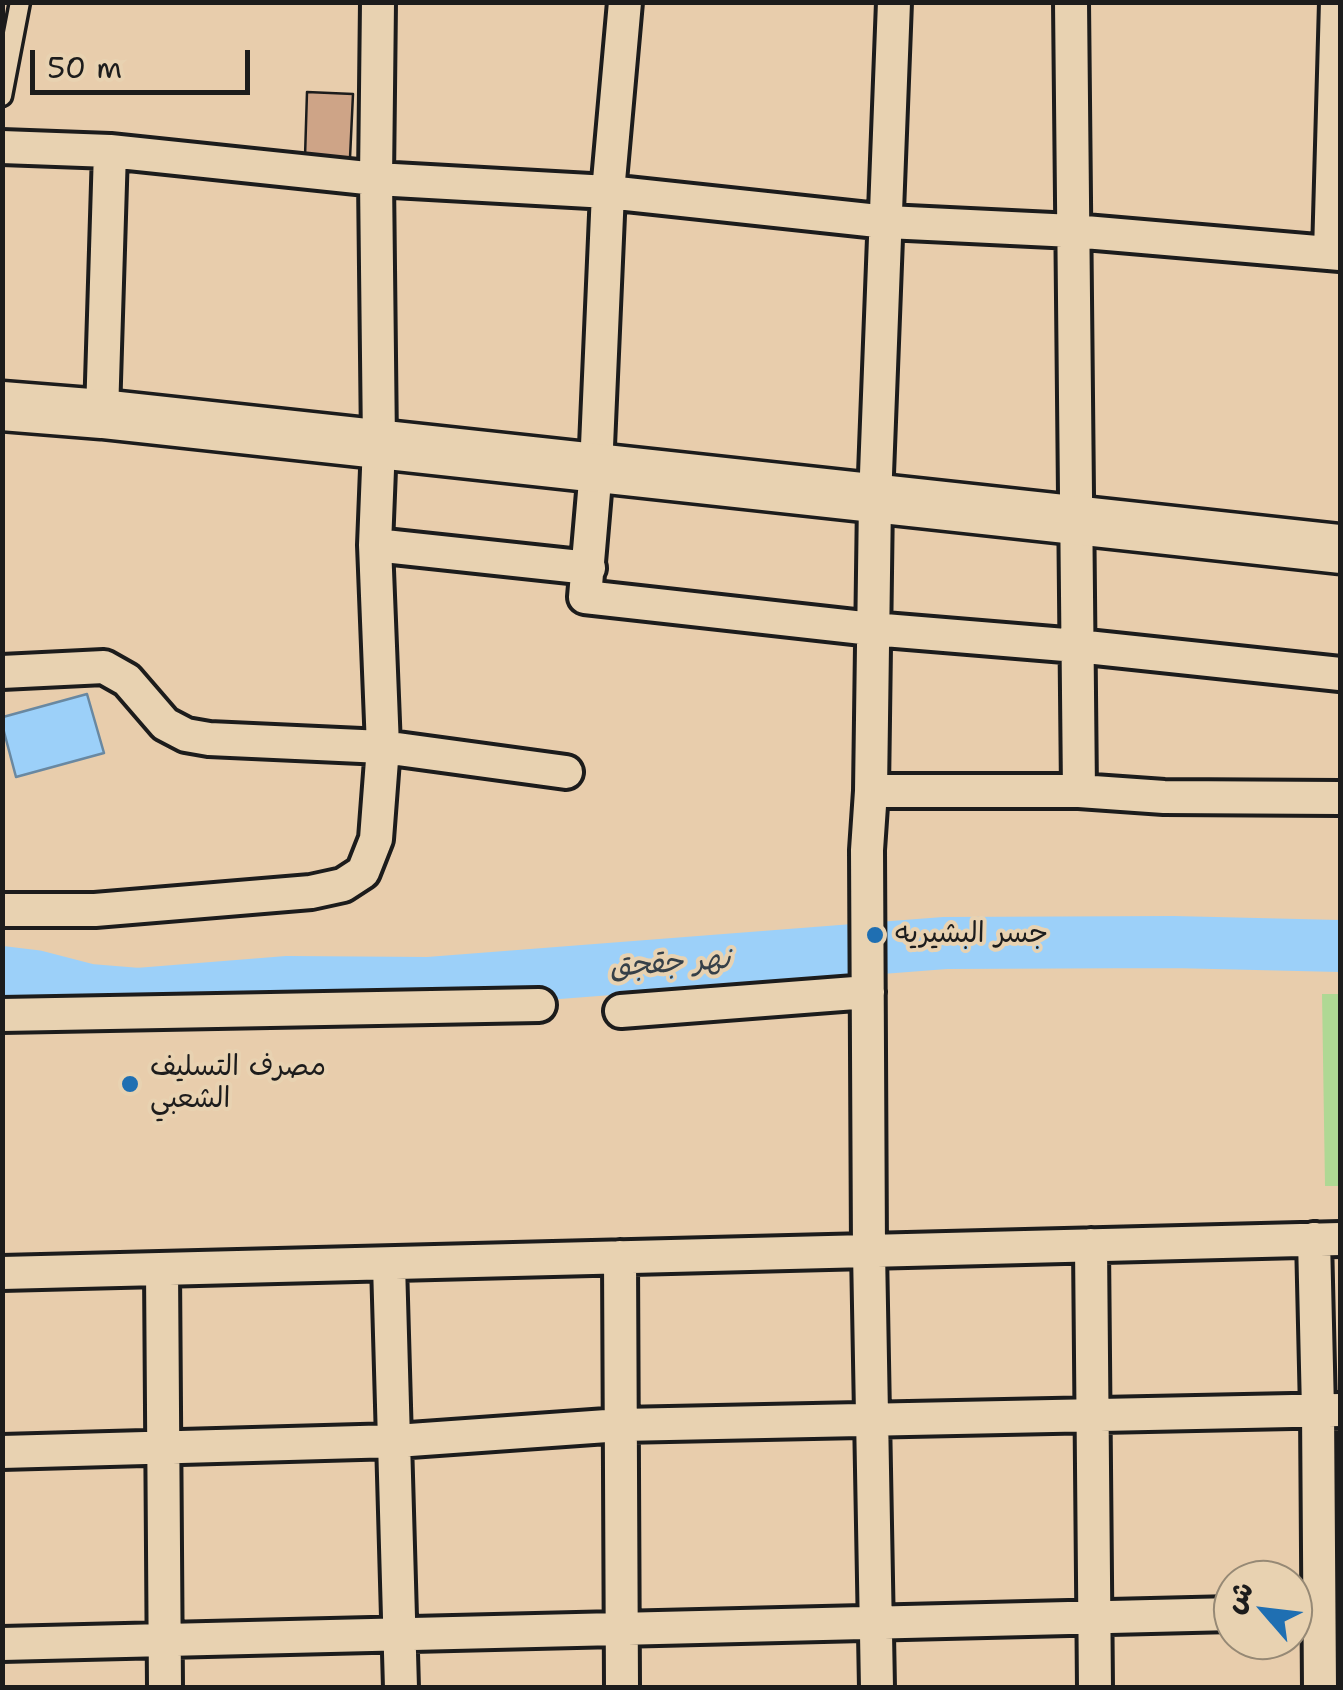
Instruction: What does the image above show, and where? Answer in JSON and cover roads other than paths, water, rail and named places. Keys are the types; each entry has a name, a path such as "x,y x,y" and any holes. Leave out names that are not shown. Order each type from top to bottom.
{"street":[{"path":"2,910 95,910 311,892 343,885 363,872 376,839 384,746 375,545 379,444 378,2"},
{"path":"626,2 608,192 596,469 585,597 1340,674"},
{"path":"877,1688 866,850 871,791 872,629 894,2"},
{"path":"1071,2 1078,791"},
{"path":"2,147 110,151 376,179 608,192 887,222 1073,231 1335,254 1337,2"},
{"path":"102,414 110,151"},
{"path":"2,406 1340,549"},
{"path":"375,545 589,568"},
{"path":"2,672 104,666 127,680 165,724 186,735 384,746 566,772"},
{"path":"871,791 1078,791 1164,797 1340,798"},
{"path":"621,1011 868,977"},
{"path":"2,1015 539,1005"},
{"path":"2,1273 1327,1239 1330,1410 1318,1612 1320,1688"},
{"path":"1091,1245 1095,1688"},
{"path":"620,1257 622,1688"},
{"path":"389,1264 401,1688"},
{"path":"162,1269 165,1688"},
{"path":"2,1452 396,1441 621,1425 1330,1410"},
{"path":"2,1644 1213,1615"}],"lane":[{"path":"2,96 20,2"}],"water":[{"path":"87,694 104,753 16,777 3,717"}],"waterway":[{"name":"نهر جقجق","path":"2,972 89,990 138,994 288,982 429,983 945,943 1340,946"}],"place":[{"name":"جسر البشيريه","path":"875,935"},
{"name":"مصرف التسليف الشعبي","path":"130,1084"}]}
